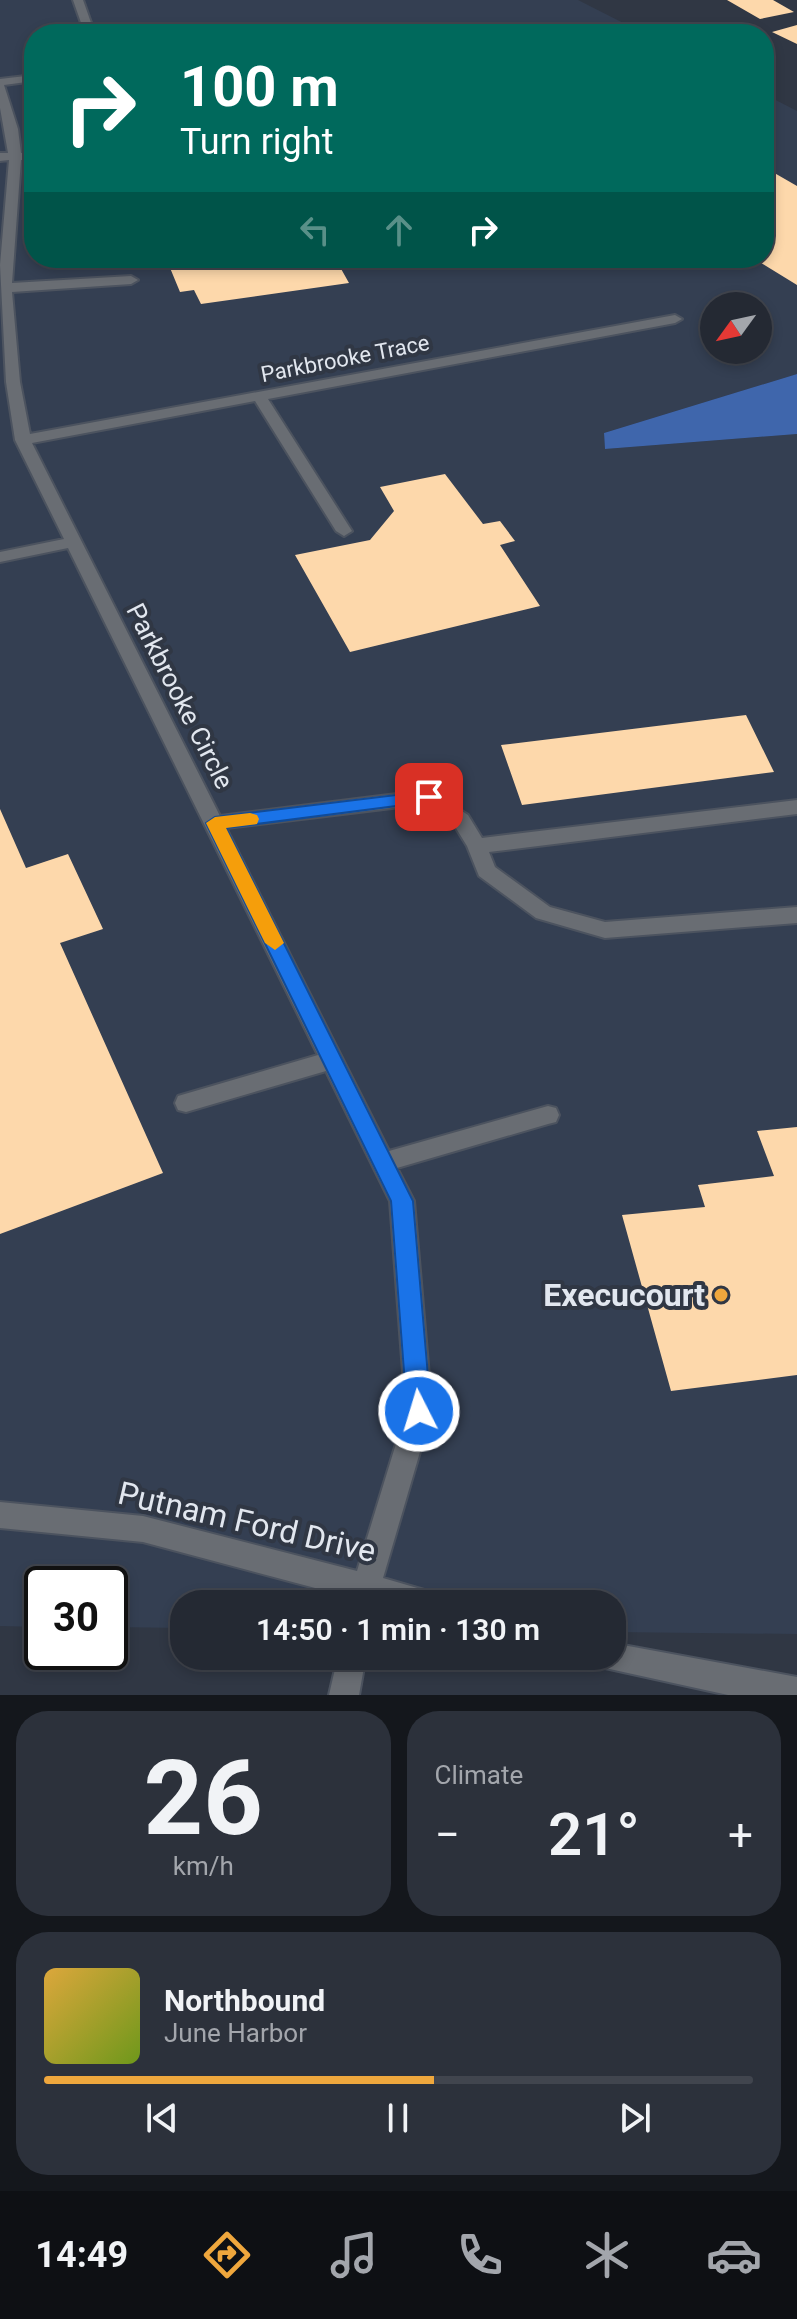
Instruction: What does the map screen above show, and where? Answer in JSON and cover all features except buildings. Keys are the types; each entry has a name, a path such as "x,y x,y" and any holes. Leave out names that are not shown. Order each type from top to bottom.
{"street":[{"path":"78,0 86,24"},
{"path":"0,84 24,80"},
{"name":"Parkbrooke Circle","path":"0,84 16,157 5,288 13,382 23,440 402,1201 419,1411 365,1590"},
{"path":"5,288 131,280"},
{"name":"Parkbrooke Trace","path":"23,440 675,319"},
{"path":"259,396 344,531"},
{"path":"0,557 74,542"},
{"path":"215,823 429,797 461,820 477,846 486,871 543,913 605,930 797,915"},
{"path":"477,846 797,807"},
{"path":"186,1103 333,1060"},
{"path":"383,1162 548,1115"},
{"name":"Putnam Ford Drive","path":"0,1515 143,1529 346,1590"},
{"path":"626,1660 797,1692"},
{"path":"344,1695 349,1670"}],"shaded area":[{"path":"0,0 578,0 625,24 24,24 24,268 774,268 774,99 797,111 797,374 604,433 605,449 797,434 797,1634 626,1632 626,1590 170,1590 170,1628 128,1627 128,1566 24,1566 24,1627 0,1626"},
{"path":"797,374 797,434 605,449 604,433"}],"slow traffic":[{"path":"250,819 215,823 275,943"}],"place":[{"name":"Execucourt","path":"721,1295"}],"route":[{"path":"419,1411 402,1201 215,823 429,797"}]}
